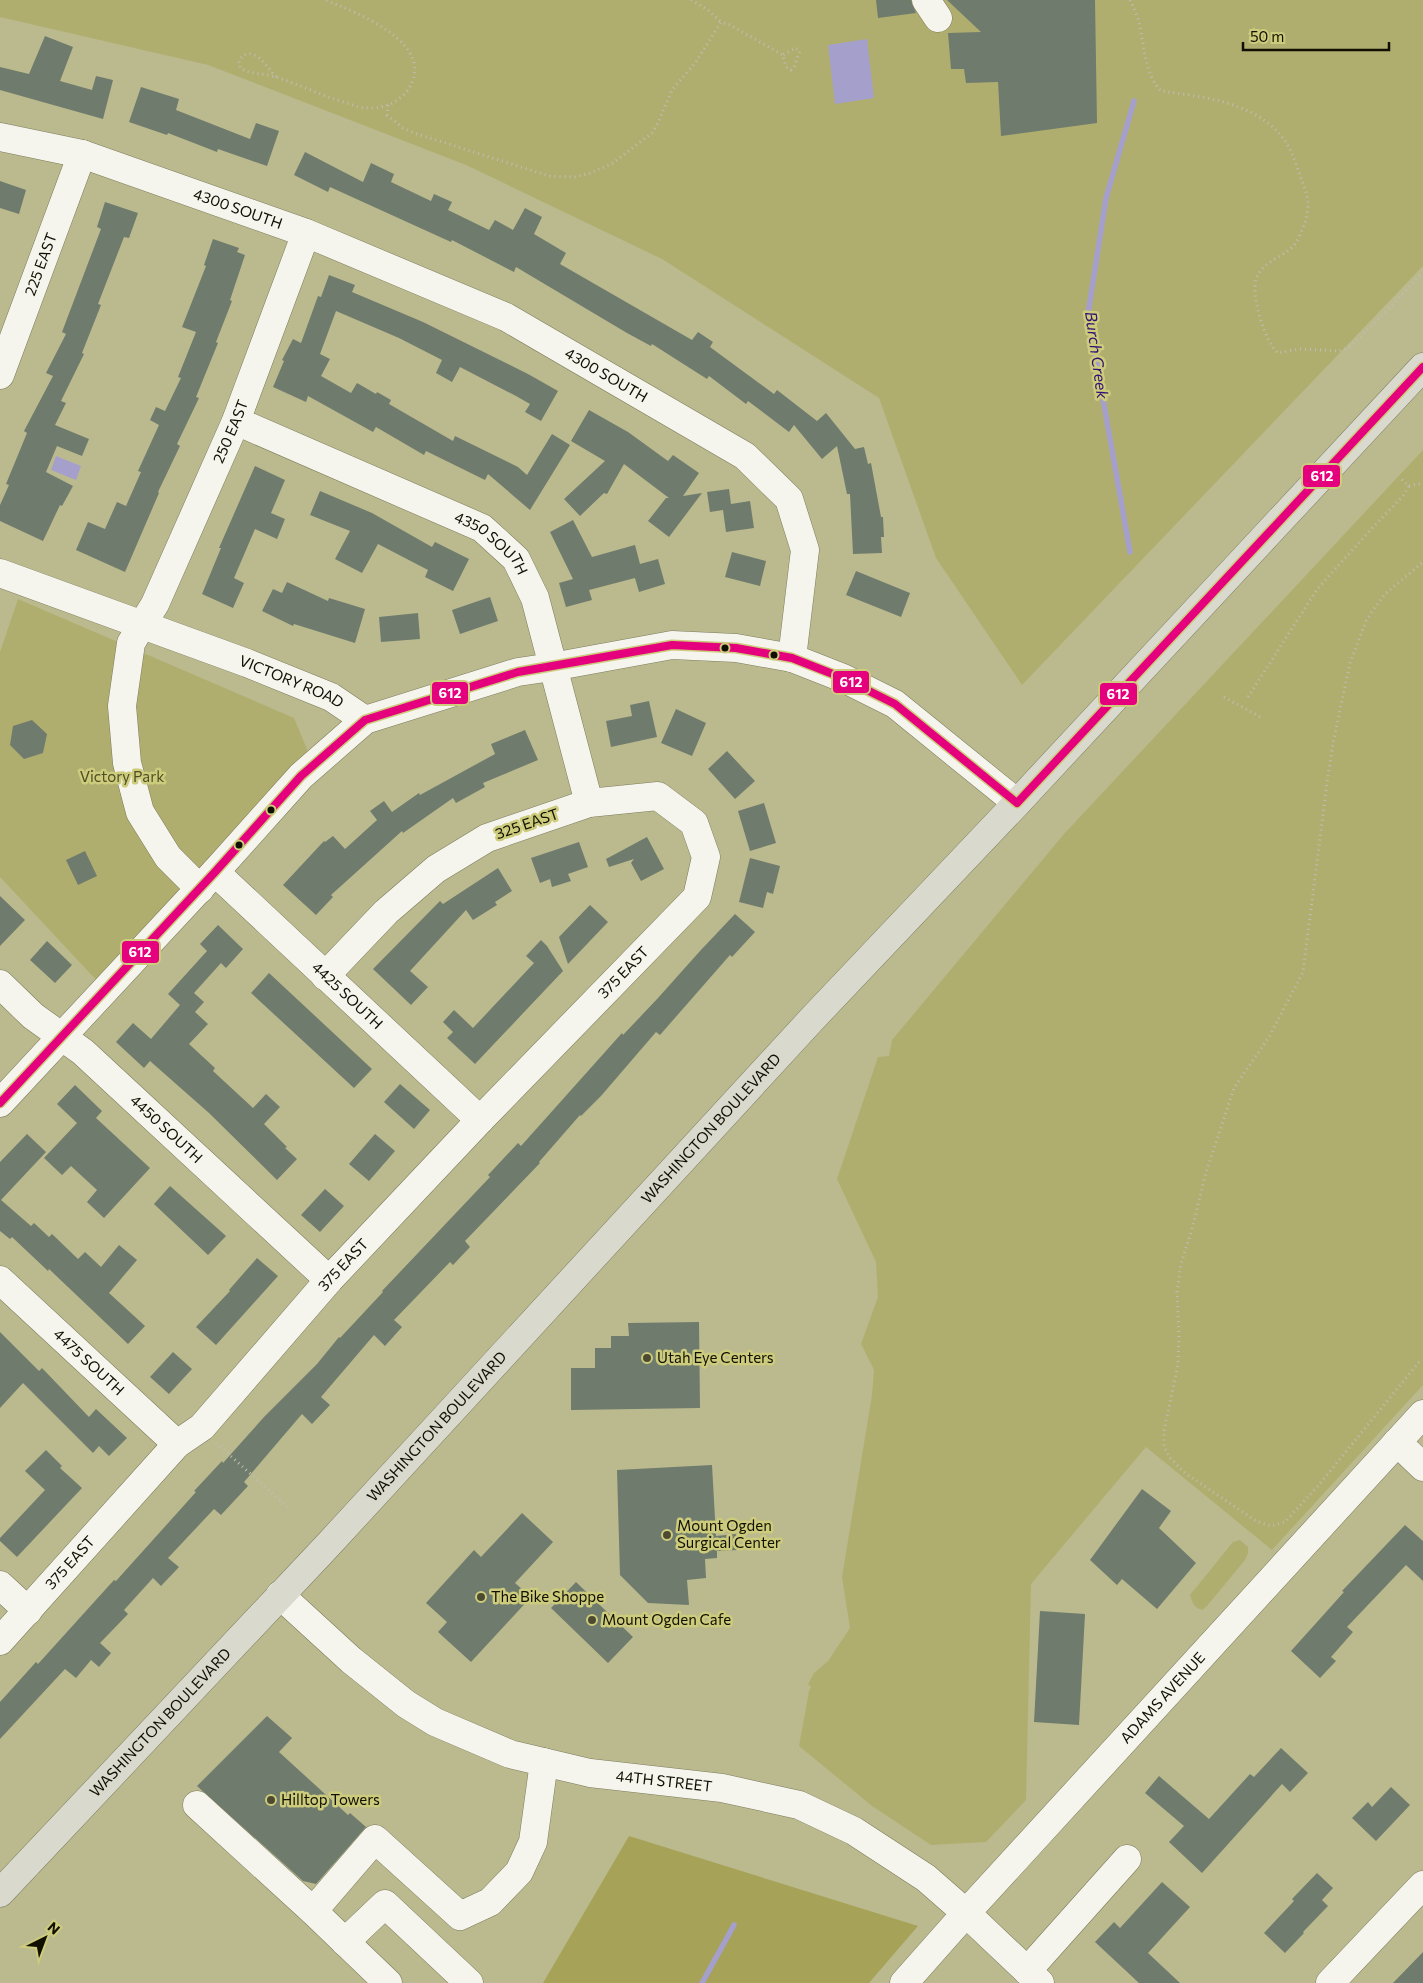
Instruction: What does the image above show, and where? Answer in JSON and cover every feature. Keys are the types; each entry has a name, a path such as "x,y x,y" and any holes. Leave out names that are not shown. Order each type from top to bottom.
{"main road":[{"name":"WASHINGTON BOULEVARD","path":"0,1893 413,1453 813,1018 1017,803 1131,678 1423,366"}],"street":[{"name":"4300 SOUTH","path":"0,136 82,154 306,233 506,318 745,456 789,499 806,550 792,658"},
{"name":"225 EAST","path":"0,375 82,154"},
{"name":"250 EAST","path":"207,880 168,857 140,812 127,763 122,706 132,644 155,604 236,421 306,233"},
{"name":"4350 SOUTH","path":"236,421 482,528 516,558 535,598 589,803"},
{"name":"VICTORY ROAD","path":"0,573 247,663 331,697 364,720"},
{"path":"0,1103 62,1038 301,776 364,720 518,672 552,668 672,645 736,648 792,658 843,678 895,704 1017,803"},
{"name":"325 EAST","path":"325,976 386,912 436,869 487,838 589,803 658,796 694,823 706,857 697,897"},
{"name":"4425 SOUTH","path":"207,880 325,976 480,1120"},
{"name":"375 EAST","path":"0,1641 177,1444 202,1427 330,1280 480,1120 697,897"},
{"name":"4450 SOUTH","path":"0,984 33,1016 83,1052 330,1280"},
{"name":"4475 SOUTH","path":"0,1280 177,1444"},
{"name":"ADAMS AVENUE","path":"904,1983 1423,1414"},
{"path":"1397,1442 1423,1467"},
{"path":"0,1585 28,1611"},
{"name":"44TH STREET","path":"280,1595 350,1660 406,1704 435,1722 502,1750 590,1773 722,1788 798,1805 854,1831 926,1878 1034,1977"},
{"path":"312,1911 375,1840 460,1916 490,1902 519,1872 533,1842 544,1762"},
{"path":"196,1805 388,1983"},
{"path":"1034,1977 1127,1860"},
{"path":"1330,1983 1423,1885"},
{"path":"345,1942 385,1904 469,1983"}],"path":[{"path":"276,77 259,57 254,54 248,53 242,56 239,61 240,68 253,74 266,74 276,77 364,108 380,108 388,105 406,92 412,82 414,65 402,42 387,29 326,0"},
{"path":"691,0 708,10 721,22 730,25 783,55 786,67 791,70 800,51 796,48 783,55"},
{"path":"1130,0 1138,18 1145,57 1157,87 1162,91 1209,98 1238,106 1271,125 1285,141 1294,159 1308,198 1309,212 1295,245 1261,269 1256,278 1255,287 1261,317 1271,347 1278,352 1299,349 1340,351 1348,348 1381,317 1423,272"},
{"path":"388,105 387,115 403,128 414,133 549,176 574,177 588,174 613,163 652,133 672,90 696,62 721,22"},
{"path":"1401,479 1409,486 1423,484"},
{"path":"1248,698 1318,588 1403,496 1409,486"},
{"path":"1419,1362 1318,1486 1285,1522 1271,1526 1256,1521 1185,1473 1170,1458 1164,1447 1164,1431 1178,1364 1178,1283 1206,1173 1234,1088 1269,1037 1303,972 1326,782 1350,663 1366,621 1373,610 1385,594 1423,562"},
{"path":"1224,697 1262,718"},
{"path":"212,1439 291,1510"}],"green space":[{"path":"0,0 1423,0 1423,266 1022,685 936,558 879,398 662,259 466,165 208,65 0,17"},
{"path":"1423,450 1423,1385 1272,1550 1146,1447 1031,1584 1026,1800 986,1842 931,1845 872,1806 799,1746 811,1687 808,1684 814,1673 828,1661 850,1628 842,1577 872,1395 874,1370 861,1344 878,1297 876,1262 837,1179 878,1057 889,1056 892,1040 1064,834"},
{"name":"Victory Park","path":"18,599 294,718 309,754 99,983 0,877 0,652"},
{"path":"1240,1540 1248,1547 1248,1554 1245,1560 1207,1606 1202,1610 1197,1608 1190,1595 1233,1542"}],"shaded area":[{"path":"867,39 874,98 835,104 828,45"},
{"path":"56,456 81,466 76,480 51,470"},
{"path":"629,1836 918,1926 869,1983 543,1983"}],"building":[{"path":"876,0 911,0 916,13 878,18"},
{"path":"947,0 1095,0 1097,123 1001,136 998,82 966,83 964,69 951,69 948,33 981,32"},
{"path":"45,36 73,47 60,81 92,90 96,76 113,80 103,119 0,90 0,67 29,74"},
{"path":"141,87 179,99 176,110 250,139 256,123 279,131 267,166 218,149 217,152 168,133 167,135 129,122"},
{"path":"305,152 363,182 371,163 394,174 391,182 431,201 434,194 452,202 448,210 489,230 495,220 513,230 525,208 542,217 534,234 566,253 560,264 692,340 698,332 713,342 710,347 774,394 777,390 817,421 826,413 855,449 864,447 868,464 871,463 881,517 883,517 884,537 881,537 882,553 853,554 850,494 847,494 837,446 822,459 794,425 789,432 748,401 746,404 709,376 707,379 652,344 651,346 627,333 516,267 514,272 452,240 451,242 330,187 328,192 294,175"},
{"path":"0,181 26,190 19,214 0,208"},
{"path":"105,202 138,213 129,238 124,237 98,304 101,305 82,353 84,354 61,401 66,403 55,425 89,439 82,456 57,446 46,472 73,486 62,506 60,505 43,541 0,521 0,505 9,485 6,484 27,433 24,431 53,376 46,373 66,334 62,332 101,229 97,227"},
{"path":"213,239 239,248 237,252 245,255 230,300 232,301 216,342 218,343 196,397 199,398 177,444 180,446 158,492 125,572 76,550 88,522 105,529 117,502 126,506 141,472 138,471 159,425 150,420 156,407 165,411 181,378 178,377 196,332 182,327 206,266 204,265"},
{"path":"329,275 355,285 352,292 423,322 558,391 541,421 525,412 530,404 516,396 460,367 452,382 436,373 442,360 399,338 336,311 320,354 330,359 321,376 351,393 357,383 376,394 377,392 391,400 389,404 453,441 455,436 518,467 527,475 552,434 570,445 530,510 488,474 485,480 426,451 424,455 376,427 373,432 308,396 306,402 273,387 284,361 282,360 293,339 301,343 318,296 321,297"},
{"path":"589,410 628,432 668,461 673,455 699,473 683,496 702,493 669,537 648,521 666,498 669,498 624,464 607,494 604,493 580,516 564,499 605,461 571,441"},
{"path":"255,466 285,480 271,513 285,519 277,539 255,529 234,578 244,583 233,608 202,594 221,548 219,548"},
{"path":"729,489 731,504 750,501 754,528 726,532 723,510 710,512 707,492"},
{"path":"320,491 372,513 432,547 435,542 469,559 453,591 425,577 428,570 378,544 362,573 335,559 350,531 310,515"},
{"path":"573,520 592,557 635,545 640,564 658,559 665,584 639,592 635,578 589,590 592,600 566,607 559,583 573,579 550,532"},
{"path":"732,552 766,561 760,586 725,577"},
{"path":"856,571 910,593 901,617 846,595"},
{"path":"287,582 328,601 329,598 365,609 355,643 294,624 293,626 262,611 273,589 282,593"},
{"path":"490,597 498,621 460,634 452,610"},
{"path":"418,613 420,639 381,642 379,617"},
{"path":"649,701 657,737 611,747 606,721 632,716 630,705"},
{"path":"676,709 706,723 692,756 661,743"},
{"path":"32,720 47,734 43,753 24,759 10,745 13,726"},
{"path":"525,730 538,760 483,783 485,787 456,803 453,798 403,833 402,831 331,895 333,897 316,915 283,885 324,841 333,836 345,849 377,820 370,811 384,801 392,812 419,793 420,795 495,754 491,744"},
{"path":"727,751 755,781 735,799 708,769"},
{"path":"764,803 776,843 750,851 738,811"},
{"path":"647,837 664,869 641,881 631,863 634,859 609,867 606,859"},
{"path":"579,842 588,867 568,874 571,881 552,887 550,879 540,883 531,858"},
{"path":"85,851 97,876 78,885 66,860"},
{"path":"750,858 780,866 773,894 767,892 763,908 739,902"},
{"path":"498,868 512,891 495,902 497,905 473,920 466,910 410,971 428,987 411,1005 373,969 440,901 443,904"},
{"path":"0,896 25,920 0,946"},
{"path":"590,905 608,922 568,964 559,937"},
{"path":"735,914 755,932 732,957 730,955 660,1035 656,1032 601,1096 580,1115 540,1163 465,1241 470,1247 453,1265 450,1262 394,1320 402,1327 385,1346 374,1335 321,1397 330,1405 312,1424 302,1414 244,1482 248,1486 221,1515 214,1509 168,1558 179,1567 161,1586 153,1578 124,1610 128,1614 100,1643 111,1653 99,1667 91,1660 76,1678 65,1669 0,1739 0,1702 36,1662 38,1664 114,1580 116,1581 222,1461 223,1463 264,1417 317,1364 339,1337 490,1177 488,1175 518,1143 521,1146 622,1033 623,1035"},
{"path":"218,925 243,949 226,968 221,963 194,993 204,1002 195,1012 208,1024 189,1044 215,1068 213,1071 253,1108 266,1094 280,1107 264,1124 297,1159 277,1180 209,1113 150,1061 144,1068 116,1042 133,1023 151,1039 180,1005 168,994 207,951 200,944"},
{"path":"541,940 563,971 475,1064 447,1038 453,1032 443,1022 454,1010 473,1028 534,963 526,956"},
{"path":"47,941 72,965 55,983 30,960"},
{"path":"269,973 372,1069 354,1088 251,993"},
{"path":"400,1084 430,1110 414,1129 384,1102"},
{"path":"75,1085 102,1111 96,1118 150,1168 104,1218 87,1202 97,1190 71,1166 62,1175 44,1158 77,1123 57,1104"},
{"path":"27,1134 46,1152 1,1200 31,1226 34,1223 49,1237 52,1234 78,1259 85,1252 101,1267 119,1245 137,1260 109,1293 145,1326 128,1344 49,1269 48,1271 12,1237 10,1239 0,1231 0,1162"},
{"path":"375,1134 395,1151 369,1181 349,1164"},
{"path":"170,1186 226,1236 208,1255 154,1204"},
{"path":"325,1189 344,1206 320,1232 301,1215"},
{"path":"257,1258 278,1276 216,1345 196,1327 230,1291"},
{"name":"Utah Eye Centers","path":"699,1322 700,1408 571,1410 571,1368 595,1368 595,1348 611,1348 611,1336 629,1336 628,1323"},
{"path":"0,1332 39,1371 42,1368 89,1417 96,1409 127,1438 109,1456 99,1446 93,1453 23,1383 0,1408"},
{"path":"173,1352 192,1369 169,1394 150,1377"},
{"path":"46,1450 62,1466 60,1468 82,1488 17,1557 0,1541 0,1538 45,1490 25,1471"},
{"name":"Mount Ogden Surgical Center","path":"712,1465 716,1536 736,1534 737,1550 717,1551 717,1558 705,1559 706,1578 687,1580 689,1605 648,1603 620,1575 617,1470"},
{"path":"1142,1489 1171,1511 1159,1528 1196,1563 1157,1609 1122,1579 1117,1585 1090,1560"},
{"path":"522,1513 553,1542 515,1583 531,1597 471,1662 438,1632 447,1622 426,1603 474,1550 481,1557"},
{"path":"1405,1525 1423,1541 1423,1581 1406,1565 1347,1627 1353,1632 1331,1657 1336,1661 1320,1678 1291,1651 1344,1592 1342,1591"},
{"path":"576,1582 633,1637 608,1663 551,1608"},
{"path":"1040,1611 1085,1614 1079,1725 1034,1722"},
{"name":"Hilltop Towers","path":"267,1716 292,1738 279,1752 348,1815 350,1813 366,1827 316,1884 303,1881 197,1786"},
{"path":"1281,1748 1308,1773 1290,1792 1282,1784 1202,1873 1169,1842 1184,1826 1145,1793 1159,1776 1209,1819 1250,1774 1254,1777"},
{"path":"1391,1787 1410,1805 1376,1841 1352,1818 1368,1802 1372,1807"},
{"path":"1317,1873 1333,1888 1322,1900 1328,1906 1285,1953 1264,1933 1294,1901 1292,1899"},
{"path":"1162,1882 1190,1907 1148,1953 1180,1983 1139,1983 1095,1942 1114,1922 1120,1928"},
{"path":"1423,1952 1423,1983 1393,1983"}],"waterway":[{"name":"Burch Creek","path":"1130,552 1088,314 1106,198 1134,101"},
{"name":"Burch Creek","path":"702,1983 734,1925"}],"transit line":[{"name":"612","path":"1017,803 1423,367"},
{"name":"612","path":"0,1103 215,872 301,776 365,720 518,672 672,645 736,648 792,658 843,678 895,704 1017,803"}],"place":[{"name":"Utah Eye Centers","path":"647,1358"},
{"name":"Mount Ogden Surgical Center","path":"667,1535"},
{"name":"The Bike Shoppe","path":"481,1597"},
{"name":"Mount Ogden Cafe","path":"592,1620"},
{"name":"Hilltop Towers","path":"271,1800"}]}
